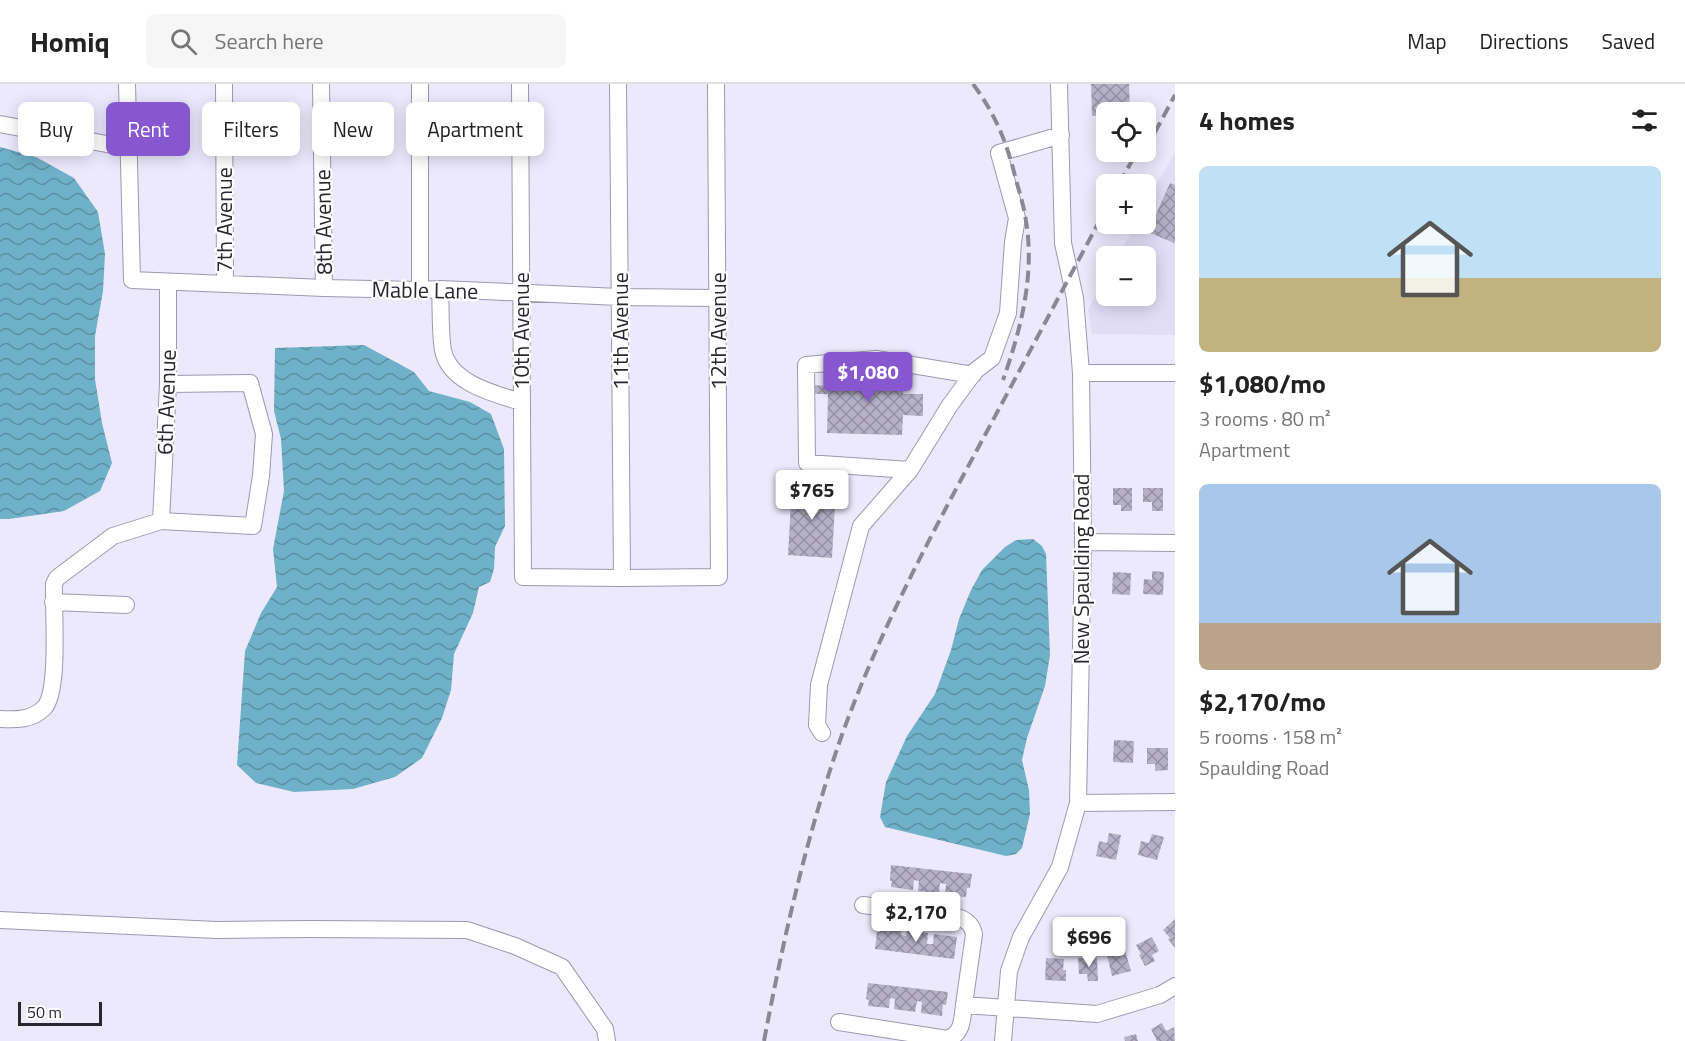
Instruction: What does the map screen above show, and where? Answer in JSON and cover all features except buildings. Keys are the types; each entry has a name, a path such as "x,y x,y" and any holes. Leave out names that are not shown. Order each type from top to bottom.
{"street":[{"path":"127,84 127,102"},
{"name":"7th Avenue","path":"224,84 225,284"},
{"name":"8th Avenue","path":"321,84 324,288"},
{"path":"420,84 420,290"},
{"name":"10th Avenue","path":"520,84 523,577 622,579"},
{"name":"11th Avenue","path":"618,84 622,579"},
{"name":"12th Avenue","path":"622,579 719,577 716,84"},
{"name":"New Spaulding Road","path":"1003,1041 1009,971 1021,937 1060,867 1078,803 1083,542 1081,374 1075,298 1063,243 1059,84"},
{"path":"0,124 106,144"},
{"path":"822,733 817,725 819,685 861,526 910,470 950,405 973,375 992,358 1008,313 1017,218 999,153 1061,135"},
{"name":"Mable Lane","path":"128,156 132,280 324,288 440,289 620,297 717,298"},
{"name":"6th Avenue","path":"161,521 168,384 168,282"},
{"path":"440,289 443,352 454,371 480,389 522,402"},
{"path":"910,470 807,463 806,365 876,359 973,375"},
{"path":"1081,374 1175,373"},
{"path":"0,719 27,718 46,707 52,684 55,631 53,602 54,584 57,578 113,536 161,521 253,526 261,476 264,434 250,383 168,384"},
{"path":"1083,542 1175,543"},
{"path":"53,602 126,605"},
{"path":"1078,803 1175,802"},
{"path":"839,1022 947,1039 954,1037 960,1029 974,934 972,927 960,918 863,905"},
{"path":"0,920 217,930 467,930 515,946 562,967 605,1029 608,1041"},
{"path":"964,1005 1097,1014 1160,995 1175,986"}],"shaded area":[{"path":"1175,152 1175,335 1092,334 1088,310 1096,295 1096,306 1156,306 1156,246 1123,246 1130,234 1156,234 1156,186"}],"water":[{"path":"0,147 18,152 18,156 36,157 74,178 98,212 105,254 103,291 95,336 95,379 102,423 112,463 100,491 64,511 0,519"},
{"path":"364,345 414,372 429,391 470,402 491,414 504,449 505,526 495,547 494,569 490,582 479,587 473,613 454,654 451,690 442,718 422,758 395,777 353,789 294,792 256,783 237,765 245,651 261,613 277,587 273,549 284,491 281,439 274,411 275,348"},
{"path":"1033,539 1042,546 1046,554 1050,655 1045,686 1022,760 1029,790 1030,814 1022,848 1016,854 1006,856 885,827 880,817 886,782 907,736 935,694 951,650 959,619 971,590 982,570 1005,547 1016,540"}],"railway":[{"path":"973,84 988,107 1005,142 1026,221 1029,261 1025,302 1003,380"},
{"path":"1156,130 1175,95"},
{"path":"1125,174 1131,162"},
{"path":"764,1041 807,846 830,770 857,695 888,623 923,553 1096,228"}]}
